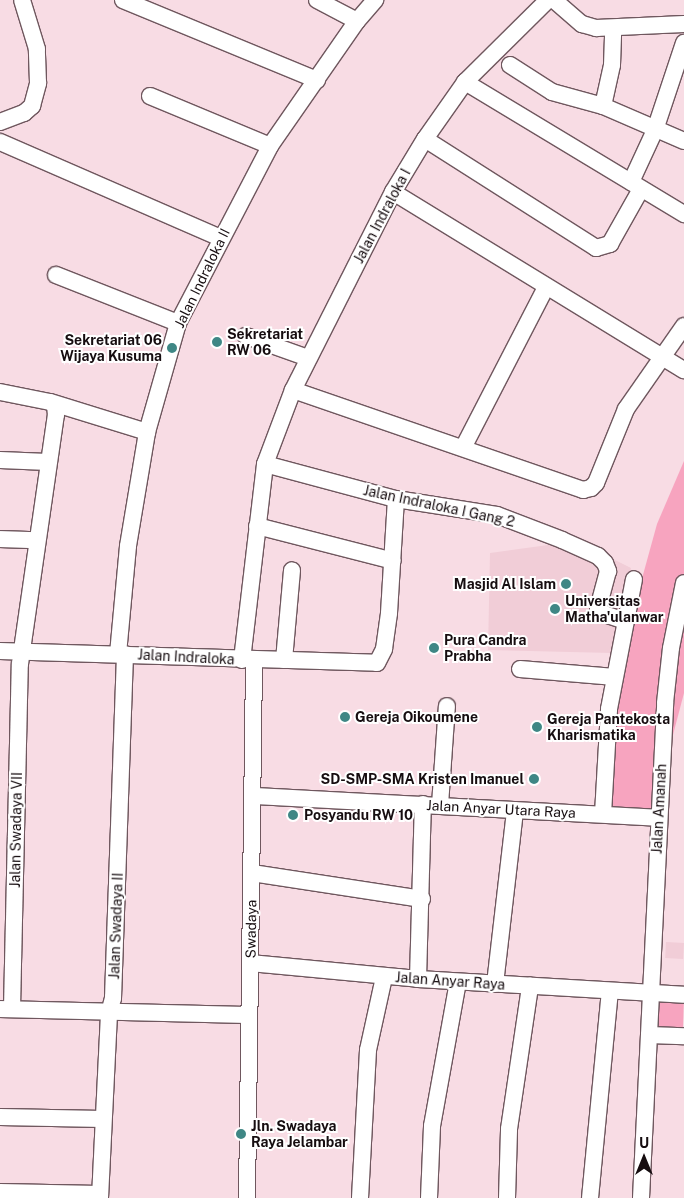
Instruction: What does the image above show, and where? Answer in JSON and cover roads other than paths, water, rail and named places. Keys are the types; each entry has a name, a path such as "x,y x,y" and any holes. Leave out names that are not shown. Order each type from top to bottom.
{"street":[{"path":"0,122 24,113 32,106 38,83 37,49 22,0"},
{"path":"123,0 317,80"},
{"path":"317,0 357,21"},
{"name":"Jalan Indraloka II","path":"122,654 128,546 147,432 178,323 270,146 357,21 375,0"},
{"name":"Jalan Indraloka I","path":"248,660 257,526 292,390 393,192 425,139 465,82 548,0"},
{"path":"554,0 582,24 613,28 684,24"},
{"path":"602,106 612,65 613,28"},
{"path":"425,139 596,248 610,244 636,186 655,130 678,88 684,43"},
{"path":"510,65 552,92 602,106 684,141"},
{"path":"465,82 684,214"},
{"path":"150,96 270,146"},
{"path":"0,142 221,238"},
{"path":"393,192 546,288 684,370"},
{"path":"56,275 178,323"},
{"path":"464,446 546,288"},
{"path":"292,390 464,446 583,490 591,488 596,483 626,409 684,326"},
{"path":"246,336 308,358"},
{"path":"0,392 55,405 147,432"},
{"name":"Jalan Swadaya VII","path":"6,1008 22,651 55,405"},
{"path":"0,460 48,462"},
{"name":"Jalan Indraloka I Gang 2","path":"272,465 396,499 497,515 598,556 608,571 598,608 604,614 626,621"},
{"path":"257,526 393,561 396,499"},
{"path":"0,539 36,540"},
{"name":"Jalan Indraloka","path":"0,651 373,664 381,659 384,649 393,561"},
{"path":"284,660 292,570"},
{"path":"603,814 609,709 634,579"},
{"name":"Jalan Amanah","path":"641,1198 658,818 667,674 684,583"},
{"name":"Jalan Swadaya II","path":"100,1196 108,1013 113,998 122,654"},
{"name":"Swadaya","path":"247,1198 254,796 248,660"},
{"path":"520,669 615,677"},
{"path":"440,805 447,706"},
{"name":"Jalan Anyar Utara Raya","path":"254,796 658,818"},
{"path":"418,979 422,899 423,804"},
{"path":"495,984 515,810"},
{"path":"252,873 422,899"},
{"name":"Jalan Anyar Raya","path":"250,963 458,982 684,995"},
{"path":"360,1198 368,1050 384,976"},
{"path":"429,1198 432,1126 458,982"},
{"path":"506,1198 509,1129 530,986"},
{"path":"590,1198 610,991"},
{"path":"6,1008 108,1013 249,1015"},
{"path":"649,1035 684,1036"},
{"path":"0,1117 103,1119"},
{"path":"0,1192 100,1196"}],"place":[{"name":"Sekretariat RW 06","path":"217,342"},
{"name":"Sekretariat 06 Wijaya Kusuma","path":"172,348"},
{"name":"Masjid Al Islam","path":"566,584"},
{"name":"Universitas Matha'ulanwar","path":"555,609"},
{"name":"Pura Candra Prabha","path":"434,648"},
{"name":"Gereja Oikoumene","path":"345,717"},
{"name":"Gereja Pantekosta Kharismatika","path":"537,727"},
{"name":"SD-SMP-SMA Kristen Imanuel","path":"534,779"},
{"name":"Posyandu RW 10","path":"293,815"},
{"name":"Jln. Swadaya Raya Jelambar","path":"241,1134"}]}
